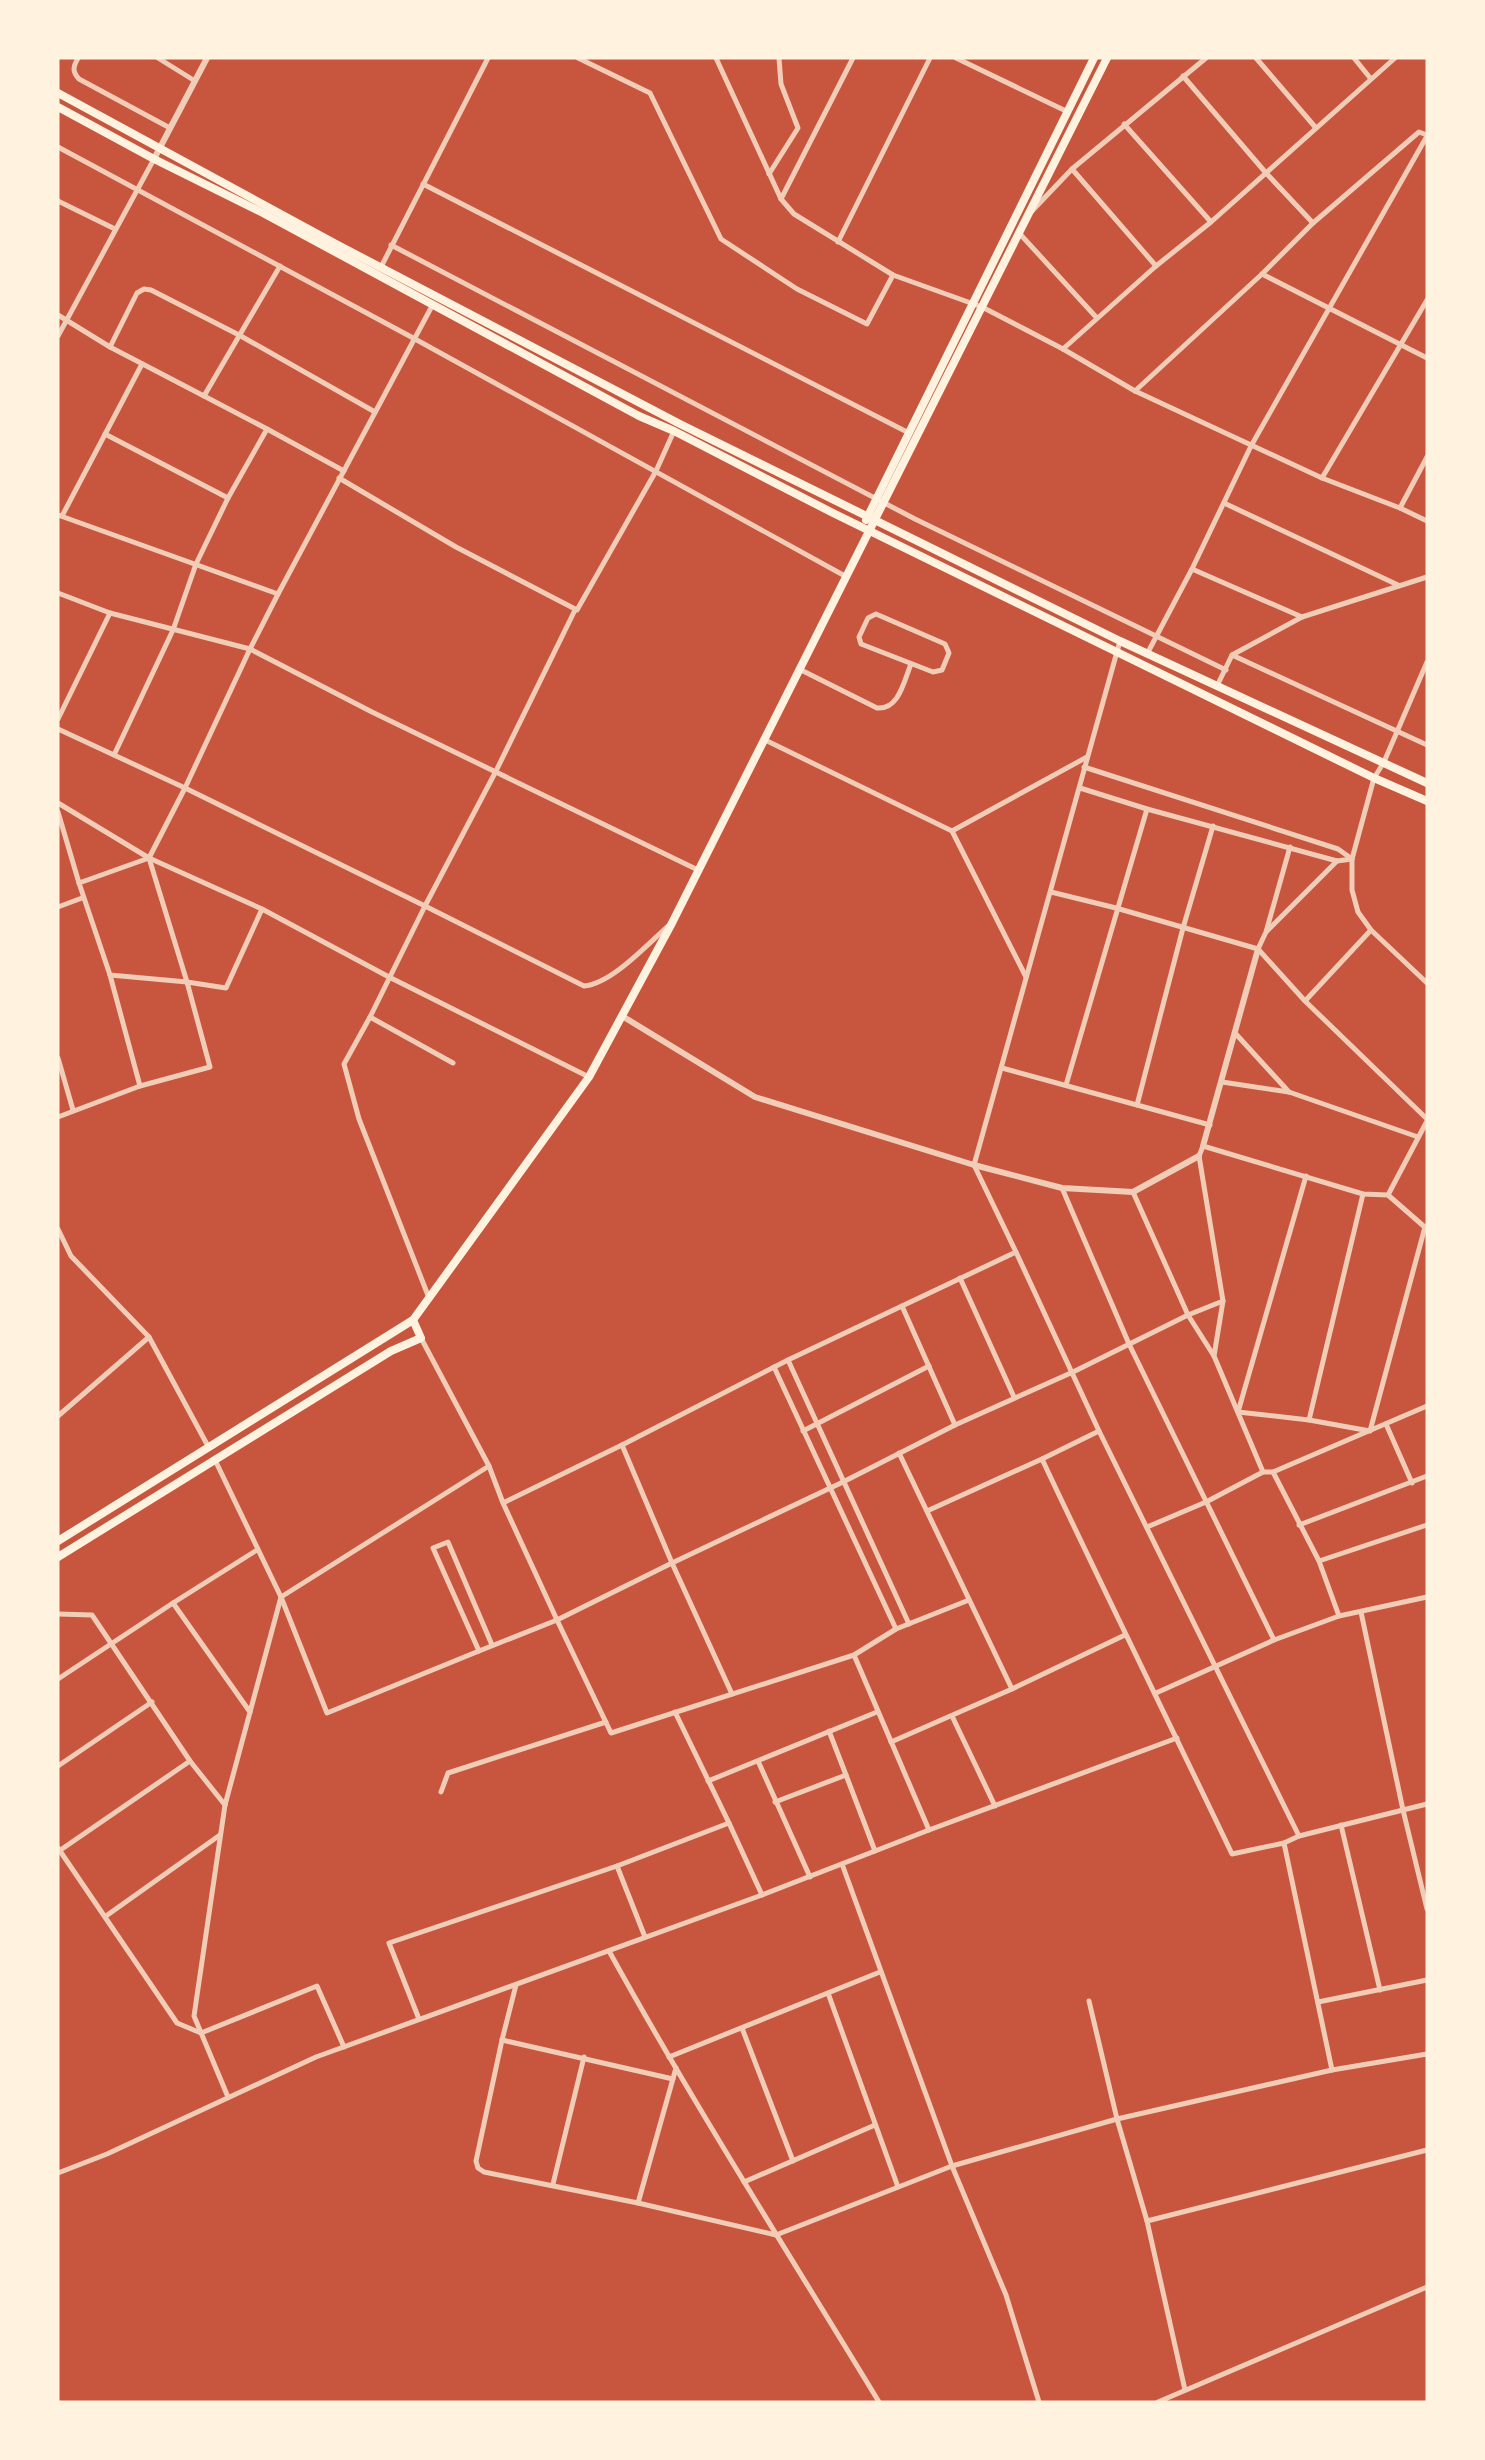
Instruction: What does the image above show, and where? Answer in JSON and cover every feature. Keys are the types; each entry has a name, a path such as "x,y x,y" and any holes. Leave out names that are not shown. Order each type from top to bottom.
{"main road":[{"path":"58,1541 413,1320 589,1077 672,923 858,550 908,432 1094,58"},
{"path":"879,500 917,436 1107,58"},
{"path":"58,93 680,424 1147,654 1427,783"},
{"path":"58,107 263,213 639,416 1374,778 1427,801"},
{"path":"58,1557 391,1351 421,1338 413,1320"}],"street":[{"path":"78,58 73,66 79,79 170,128"},
{"path":"158,58 195,81"},
{"path":"58,336 207,58"},
{"path":"381,267 488,58"},
{"path":"578,58 650,93 721,239 797,289 867,324 892,275"},
{"path":"716,58 780,200 794,214 892,275 982,307 1063,348 1135,391 1322,478 1427,521"},
{"path":"769,174 798,128 781,84 779,58"},
{"path":"780,200 853,58"},
{"path":"838,242 930,58"},
{"path":"956,58 1066,111"},
{"path":"1030,214 1072,169 1206,58"},
{"path":"1256,58 1316,128"},
{"path":"1354,58 1371,79"},
{"path":"1063,348 1096,317 1211,222 1395,58"},
{"path":"1183,76 1313,223"},
{"path":"1124,124 1211,222"},
{"path":"1135,391 1313,223 1419,132 1427,136 1251,446 1192,569 1147,654"},
{"path":"58,147 415,339 845,576"},
{"path":"1072,169 1156,266"},
{"path":"423,184 917,436"},
{"path":"58,201 115,229"},
{"path":"1020,234 1096,317"},
{"path":"391,245 879,500 1226,670"},
{"path":"204,396 280,266"},
{"path":"1262,274 1427,358"},
{"path":"110,347 137,293 144,289 151,290 239,335 375,412"},
{"path":"1322,478 1427,300"},
{"path":"79,883 149,858 278,594 432,306"},
{"path":"58,315 110,347 344,471"},
{"path":"142,364 60,516 278,594"},
{"path":"114,755 173,630 196,564 228,498 267,429"},
{"path":"429,1298 359,1119 344,1064 496,771 575,610 656,471 674,431"},
{"path":"105,434 228,498"},
{"path":"1400,508 1427,457"},
{"path":"339,478 456,547 575,610"},
{"path":"1224,503 1398,584"},
{"path":"1192,569 1302,617"},
{"path":"1217,686 1232,655 1302,617 1398,584 1427,577"},
{"path":"58,593 110,613 250,649 372,712 698,870"},
{"path":"58,719 110,613"},
{"path":"876,614 882,615 945,644 948,648 949,653 942,670 937,672 911,664 861,644 859,637 868,618 876,614"},
{"path":"1120,641 1115,651 1080,788 974,1165 1099,1431 1217,1666 1298,1836"},
{"path":"1232,655 1427,745"},
{"path":"1427,662 1384,762 1374,778 1352,859 1352,890 1358,912 1371,930 1427,984"},
{"path":"799,668 877,708 886,709 894,703 911,664"},
{"path":"58,729 185,788 584,986 596,984 633,958 672,923"},
{"path":"764,739 952,831 1026,977"},
{"path":"952,831 1087,757"},
{"path":"1084,767 1338,849 1352,859"},
{"path":"1080,788 1337,862 1352,859"},
{"path":"58,803 149,858 262,909 589,1077"},
{"path":"1066,1086 1147,809"},
{"path":"58,812 82,898 110,975 140,1086"},
{"path":"1137,1105 1183,928 1213,826"},
{"path":"1214,1356 1223,1301 1199,1156 1290,847"},
{"path":"58,1116 140,1086 210,1067 149,858"},
{"path":"1266,932 1337,862"},
{"path":"1051,892 1258,949 1305,1000 1427,1120 1388,1195"},
{"path":"58,907 82,898"},
{"path":"110,975 226,988 262,909"},
{"path":"1305,1000 1371,930"},
{"path":"622,1016 755,1097 974,1165 1062,1188 1133,1192 1199,1156"},
{"path":"370,1017 453,1063"},
{"path":"1235,1033 1289,1092"},
{"path":"58,1058 73,1110"},
{"path":"1002,1068 1210,1125"},
{"path":"1222,1082 1289,1092 1418,1137"},
{"path":"1203,1146 1363,1194 1388,1195 1426,1228 1370,1431"},
{"path":"1238,1412 1306,1177"},
{"path":"1062,1188 1129,1344 1274,1640"},
{"path":"1133,1192 1188,1315 1214,1356 1263,1472"},
{"path":"1309,1420 1363,1194"},
{"path":"58,1229 71,1256 149,1337 209,1448"},
{"path":"503,1503 788,1360 1016,1252"},
{"path":"960,1278 1014,1397"},
{"path":"215,1460 281,1597 327,1713 556,1620 1014,1397 1223,1301"},
{"path":"902,1306 956,1425"},
{"path":"58,1416 149,1337"},
{"path":"421,1338 489,1466 556,1620 611,1733 855,1655 895,1629 968,1600"},
{"path":"788,1360 909,1624"},
{"path":"803,1431 929,1366"},
{"path":"774,1367 895,1629"},
{"path":"1147,1527 1206,1502 1263,1472 1273,1472 1427,1406"},
{"path":"1238,1412 1309,1420 1370,1431"},
{"path":"1386,1424 1412,1483"},
{"path":"927,1511 1099,1431"},
{"path":"622,1445 732,1694"},
{"path":"899,1453 1012,1689"},
{"path":"1042,1459 1232,1854 1284,1843 1298,1836 1427,1804"},
{"path":"228,2097 194,2016 225,1805 281,1597 489,1466"},
{"path":"1273,1472 1319,1561 1339,1616"},
{"path":"1299,1525 1427,1476"},
{"path":"1319,1561 1427,1525"},
{"path":"479,1651 433,1548 448,1542 492,1645"},
{"path":"58,1679 257,1550"},
{"path":"1156,1693 1274,1640 1339,1616 1427,1597"},
{"path":"173,1603 250,1712"},
{"path":"1361,1612 1427,1909"},
{"path":"58,1614 92,1615 190,1760 225,1805"},
{"path":"891,1742 1012,1689 1125,1635"},
{"path":"855,1655 877,1713 929,1830"},
{"path":"58,1766 152,1702"},
{"path":"675,1712 762,1895"},
{"path":"708,1781 877,1713"},
{"path":"952,1716 995,1806"},
{"path":"441,1792 448,1773 606,1722"},
{"path":"830,1731 875,1851"},
{"path":"58,2173 107,2154 228,2097 344,2047 762,1895 1177,1738"},
{"path":"190,1760 59,1849 177,2023 201,2033 317,1986 344,2047"},
{"path":"758,1761 810,1877"},
{"path":"775,1801 846,1775"},
{"path":"419,2019 388,1943 617,1866 729,1824"},
{"path":"1341,1825 1380,1990"},
{"path":"106,1916 220,1835"},
{"path":"1284,1843 1332,2070"},
{"path":"842,1864 952,2166 1006,2295 1039,2402"},
{"path":"617,1866 645,1937"},
{"path":"609,1951 669,2057 879,2402"},
{"path":"669,2057 880,1972"},
{"path":"1318,2002 1427,1980"},
{"path":"516,1985 502,2040 477,2161 478,2168 484,2172 553,2184 776,2235 952,2166 1117,2119 1332,2070 1427,2054"},
{"path":"828,1993 898,2187"},
{"path":"1089,2001 1117,2119 1147,2221 1185,2390"},
{"path":"742,2028 793,2161"},
{"path":"502,2040 673,2079"},
{"path":"553,2184 584,2057"},
{"path":"638,2203 676,2068"},
{"path":"744,2182 875,2125"},
{"path":"1147,2221 1427,2150"},
{"path":"1158,2402 1427,2287"}]}
